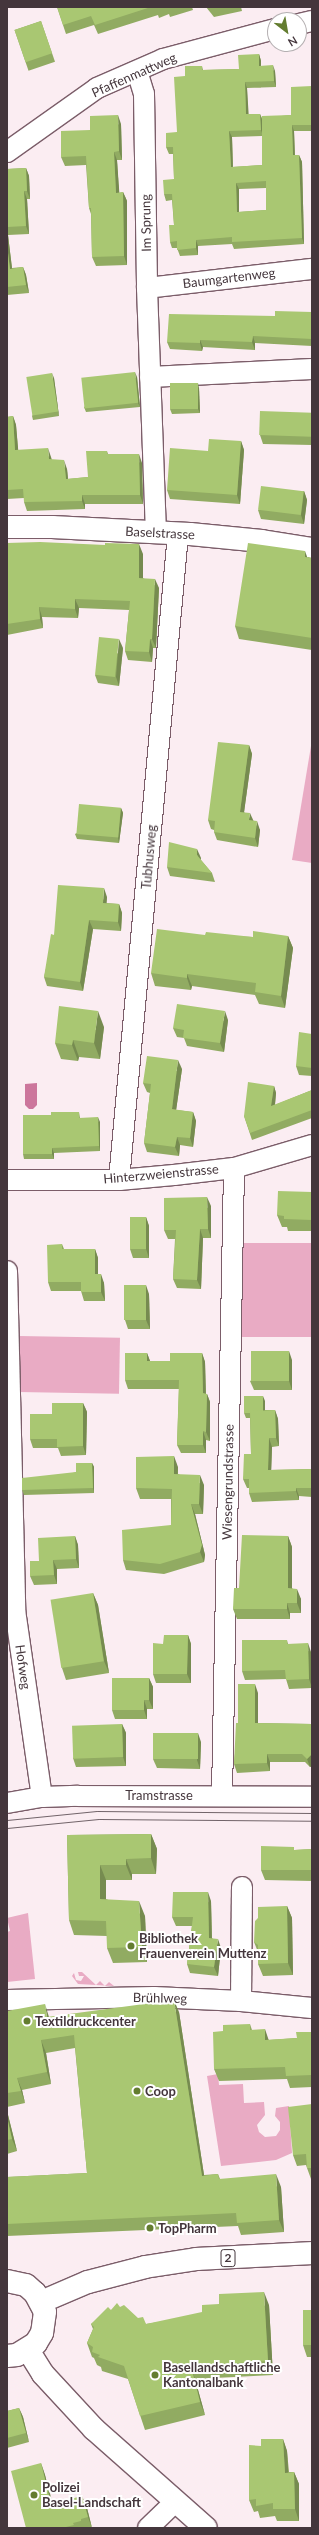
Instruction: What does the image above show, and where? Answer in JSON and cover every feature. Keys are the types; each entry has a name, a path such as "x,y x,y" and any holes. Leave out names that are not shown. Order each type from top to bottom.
{"street":[{"name":"Pfaffenmattweg","path":"7,152 97,88 163,59 267,31"},
{"name":"Im Sprung","path":"137,71 144,94 147,288 156,533"},
{"name":"Baumgartenweg","path":"147,288 312,269"},
{"path":"150,377 312,368"},
{"name":"Baselstrasse","path":"7,527 26,526 178,534 262,541 312,549"},
{"name":"Tubhusweg","path":"119,1180 178,534"},
{"name":"Hinterzweienstrasse","path":"7,1180 119,1180 234,1168 312,1145"},
{"name":"Wiesengrundstrasse","path":"222,1795 234,1168"},
{"name":"Hofweg","path":"7,1271 15,1610 42,1797"},
{"name":"Tramstrasse","path":"7,1803 42,1797 222,1795 312,1797"},
{"path":"241,2001 242,1887"},
{"name":"Brühlweg","path":"7,2000 154,1997 241,2001 312,2008"},
{"name":"2","path":"41,2302 88,2282 145,2267 197,2259 312,2254"},
{"path":"7,2280 26,2285 41,2302 45,2312 42,2334 28,2350 7,2356"},
{"path":"28,2350 43,2374 94,2429 206,2528"},
{"path":"148,2528 175,2502"}],"shaded area":[{"path":"312,740 312,863 292,860"},
{"path":"37,1083 37,1105 33,1109 29,1109 25,1105 25,1084"},
{"path":"241,1243 312,1243 312,1337 241,1337"},
{"path":"19,1336 120,1338 119,1394 18,1392"},
{"path":"28,1913 35,1979 7,1982 7,1932 10,1931 7,1918"},
{"path":"78,1972 82,1972 96,1985 78,1984 72,1976 74,1973 76,1980 81,1981 84,1976 79,1976"},
{"path":"100,1981 104,1985 96,1985"},
{"path":"109,1982 114,1986 105,1986"},
{"path":"218,2074 219,2085 243,2084 244,2103 264,2102 265,2115 257,2125 259,2132 265,2137 276,2136 280,2130 280,2122 275,2116 276,2108 289,2106 292,2153 276,2160 221,2166 207,2076"}],"building":[{"path":"57,7 151,7 95,25 91,16 63,25"},
{"path":"41,21 52,53 26,62 15,30"},
{"path":"259,54 259,66 273,65 274,81 245,82 246,114 260,114 261,130 229,131 231,167 262,165 262,116 291,115 291,87 312,86 312,125 292,125 293,155 299,155 302,238 232,242 232,237 196,240 196,248 177,250 177,241 170,242 169,225 174,225 172,194 164,194 163,180 174,179 173,147 166,147 166,133 177,132 174,77 185,76 185,66 202,66 202,70 239,69 238,55","holes":["266,181 266,210 237,212 236,183"]},
{"path":"118,115 119,151 114,152 116,193 123,192 124,256 92,257 91,208 89,208 86,156 61,157 61,131 90,130 90,116"},
{"path":"26,168 27,191 24,191 26,226 7,227 7,169"},
{"path":"7,245 10,269 23,267 26,285 7,287"},
{"path":"275,311 312,312 312,339 253,336 252,342 200,340 200,343 167,342 169,314 275,316"},
{"path":"135,372 138,403 85,408 81,378"},
{"path":"52,373 58,412 32,416 26,377"},
{"path":"170,383 198,383 198,409 170,409"},
{"path":"260,411 312,413 311,437 259,435"},
{"path":"13,416 15,450 48,448 49,459 64,460 66,479 88,477 86,451 107,451 107,454 139,454 140,495 82,495 82,501 24,502 23,489 7,490 7,417"},
{"path":"209,439 241,441 237,495 167,490 170,448 208,451"},
{"path":"261,486 304,491 301,515 258,510"},
{"path":"40,542 105,545 105,543 139,544 139,578 155,579 152,639 150,639 149,652 125,651 130,601 75,599 75,609 39,607 40,619 7,624 7,543"},
{"path":"248,543 305,551 305,557 312,558 312,638 235,626"},
{"path":"99,637 119,639 115,677 95,675"},
{"path":"218,742 249,745 240,812 250,813 249,820 257,821 255,838 214,832 215,821 208,820"},
{"path":"79,804 121,808 118,838 76,834"},
{"path":"169,842 197,849 197,855 212,873 167,867"},
{"path":"58,885 104,888 103,903 119,904 118,922 89,920 80,982 44,977 51,934 54,935"},
{"path":"157,929 205,935 206,932 253,937 253,931 288,936 281,996 255,992 256,983 187,974 187,978 151,973"},
{"path":"177,1004 225,1011 220,1043 183,1038 184,1030 173,1028"},
{"path":"59,1006 98,1011 94,1043 73,1040 72,1045 55,1043"},
{"path":"299,1032 312,1034 312,1068 296,1066"},
{"path":"147,1056 178,1060 172,1109 193,1112 190,1138 177,1137 175,1147 144,1143 151,1084 143,1083"},
{"path":"248,1082 274,1086 271,1106 312,1090 312,1110 250,1133 244,1116"},
{"path":"51,1112 79,1112 79,1118 98,1117 99,1146 52,1148 52,1154 23,1154 23,1115 51,1115"},
{"path":"278,1191 312,1192 312,1220 284,1219 284,1216 277,1215"},
{"path":"207,1197 208,1229 200,1229 197,1280 173,1279 176,1230 164,1230 164,1198"},
{"path":"130,1217 146,1217 146,1249 130,1249"},
{"path":"62,1244 62,1249 95,1249 95,1274 101,1274 101,1292 81,1292 81,1282 48,1282 47,1245"},
{"path":"124,1285 146,1285 146,1320 124,1320"},
{"path":"251,1351 289,1351 289,1381 251,1381"},
{"path":"125,1353 147,1353 147,1361 170,1361 170,1353 202,1353 203,1393 207,1394 206,1432 203,1431 203,1445 177,1445 179,1380 125,1380"},
{"path":"244,1396 263,1396 263,1411 250,1411 250,1413 244,1413"},
{"path":"52,1403 83,1403 83,1446 57,1447 57,1439 30,1439 30,1414 52,1414"},
{"path":"275,1410 276,1438 269,1438 268,1470 312,1469 312,1488 296,1488 296,1491 249,1493 249,1479 243,1479 244,1454 251,1454 250,1411"},
{"path":"174,1456 174,1474 200,1475 199,1504 191,1504 202,1545 200,1552 160,1564 123,1560 122,1530 171,1525 172,1489 136,1488 136,1457"},
{"path":"76,1463 92,1463 93,1488 22,1490 22,1478 76,1472"},
{"path":"242,1535 288,1536 288,1588 297,1589 297,1603 287,1603 287,1609 233,1609 234,1588 239,1588"},
{"path":"75,1536 76,1559 53,1560 54,1575 30,1576 30,1561 39,1561 38,1538"},
{"path":"93,1593 104,1661 61,1668 51,1600"},
{"path":"164,1635 188,1635 187,1674 153,1674 153,1643 163,1644"},
{"path":"242,1640 287,1640 287,1644 308,1643 309,1679 286,1680 285,1670 242,1671"},
{"path":"112,1678 149,1678 149,1700 144,1700 144,1710 112,1710"},
{"path":"238,1684 255,1684 255,1723 312,1724 312,1754 307,1759 302,1754 267,1754 267,1763 234,1764 236,1723 238,1723"},
{"path":"122,1724 123,1757 73,1759 72,1726"},
{"path":"153,1733 198,1733 198,1759 153,1759"},
{"path":"151,1834 151,1858 126,1859 126,1865 100,1865 100,1899 139,1901 142,1947 107,1948 106,1921 69,1920 67,1835"},
{"path":"261,1846 294,1847 294,1850 312,1849 312,1870 261,1870"},
{"path":"173,1892 208,1892 209,1938 218,1939 214,1967 187,1964 193,1917 172,1917"},
{"path":"287,1906 288,1963 258,1964 258,1945 254,1942 255,1921 258,1918 258,1907"},
{"name":"Coop","path":"174,2000 202,2176 218,2174 219,2179 276,2174 279,2220 237,2223 236,2213 7,2224 7,2177 87,2173 74,2035 41,2040 47,2072 17,2078 21,2091 7,2093 7,2011 45,2004 47,2017"},
{"path":"250,2024 250,2030 265,2029 265,2040 297,2038 296,2032 312,2032 312,2075 286,2076 285,2067 214,2069 213,2032 223,2031 223,2025"},
{"path":"312,2104 312,2168 307,2168 306,2154 293,2155 288,2107"},
{"path":"7,2117 12,2139 7,2140"},
{"path":"264,2292 268,2361 191,2366 200,2402 140,2416 124,2366 98,2357 100,2355 92,2352 93,2347 87,2343 94,2327 91,2324 108,2307 111,2310 117,2303 120,2307 124,2305 138,2318 143,2317 146,2324 202,2312 202,2305 219,2304 219,2294"},
{"path":"303,2310 312,2310 312,2345 303,2345"},
{"path":"19,2408 26,2433 7,2438 7,2411"},
{"path":"261,2439 283,2439 285,2473 294,2472 295,2509 273,2509 273,2503 256,2506 256,2499 249,2500 249,2445 261,2446"},
{"name":"Polizei Basel-Landschaft","path":"41,2463 51,2504 82,2496 88,2517 73,2523 74,2525 66,2528 26,2528 11,2471"}],"tram line":[{"path":"7,1820 97,1811 312,1813"},
{"path":"7,1828 99,1819 312,1821"}],"place":[{"name":"Bibliothek Frauenverein Muttenz","path":"131,1946"},
{"name":"Textildruckcenter","path":"27,2021"},
{"name":"Coop","path":"137,2091"},
{"name":"TopPharm","path":"150,2228"},
{"name":"Basellandschaftliche Kantonalbank","path":"155,2375"},
{"name":"Polizei Basel-Landschaft","path":"34,2495"}]}
